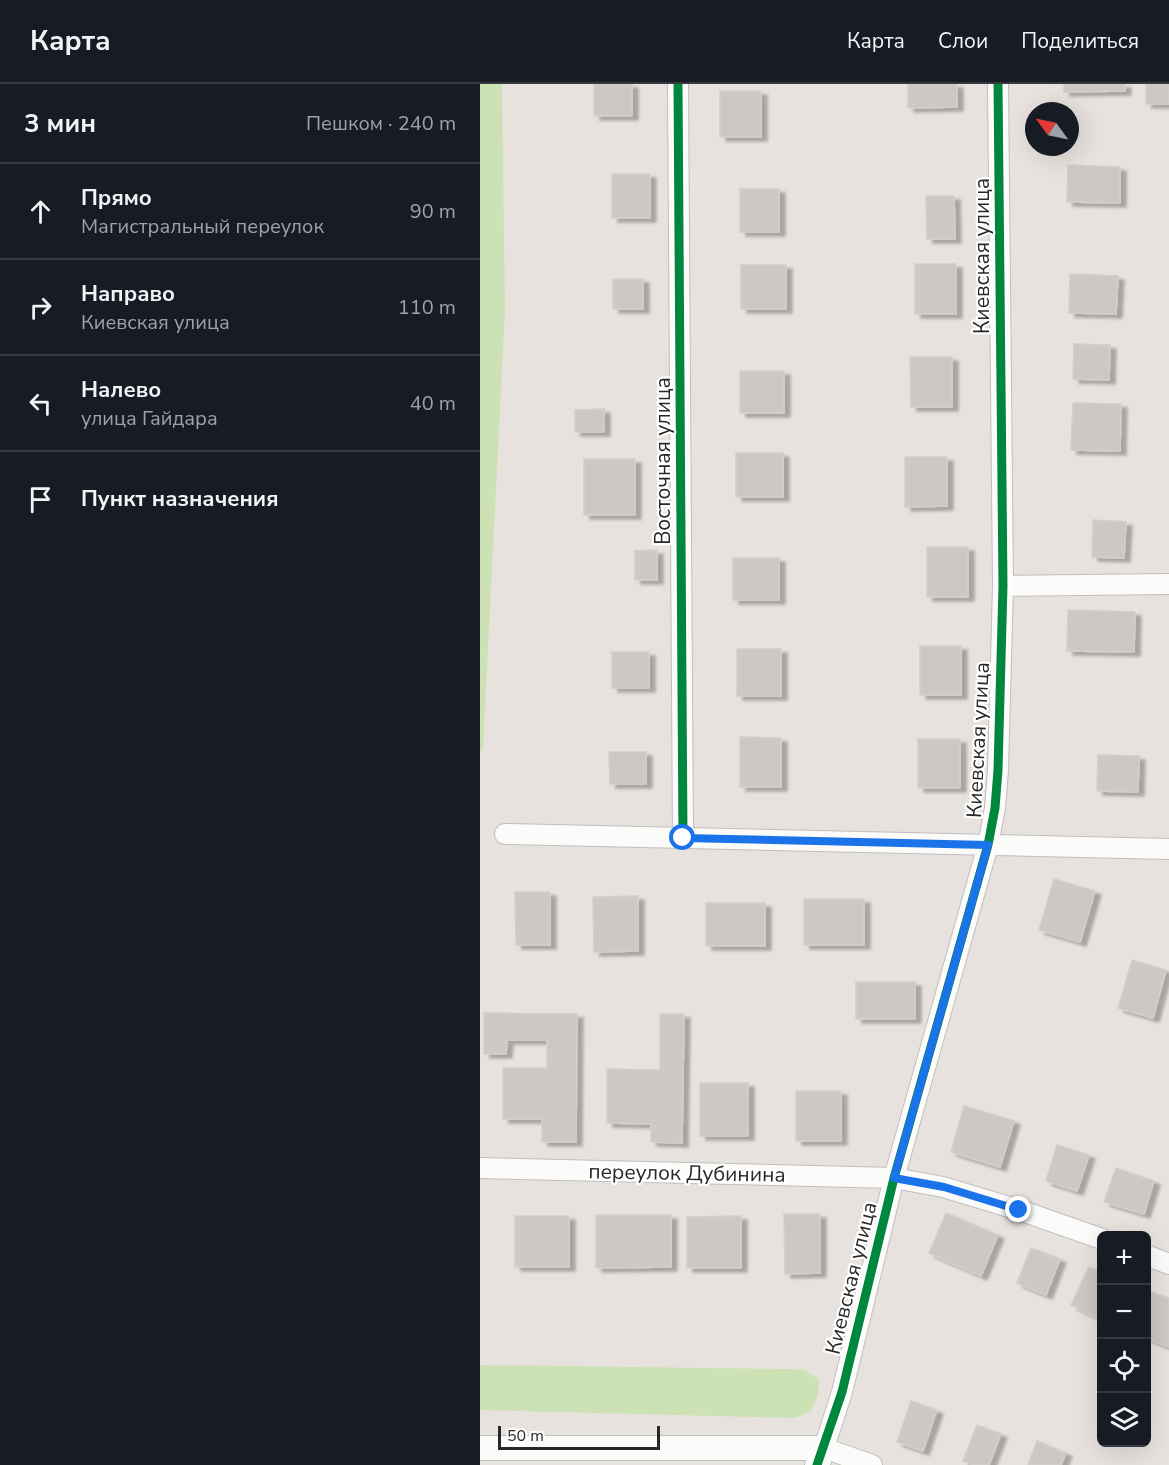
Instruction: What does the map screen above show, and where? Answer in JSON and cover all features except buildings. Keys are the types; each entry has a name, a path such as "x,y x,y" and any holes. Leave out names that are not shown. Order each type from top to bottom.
{"street":[{"name":"Восточная улица","path":"678,84 683,838"},
{"name":"Киевская улица","path":"821,1456 842,1392 894,1178 988,845 995,808 1003,585 998,84"},
{"path":"1003,585 1169,585"},
{"path":"505,834 1169,849"},
{"name":"переулок Дубинина","path":"480,1168 894,1178 944,1187 1097,1238"},
{"path":"1151,1258 1169,1264"},
{"path":"480,1448 821,1456 872,1465"}],"green space":[{"path":"480,84 502,84 505,311 483,747 480,754"},
{"path":"480,1365 805,1370 819,1380 818,1396 811,1411 795,1418 480,1410"}],"cycle path":[{"path":"678,84 683,838"},
{"path":"817,1465 842,1392 894,1178 988,845 995,808 1003,586 998,84"}],"route":[{"path":"683,838 988,845 894,1178 944,1187 1019,1210"}]}
